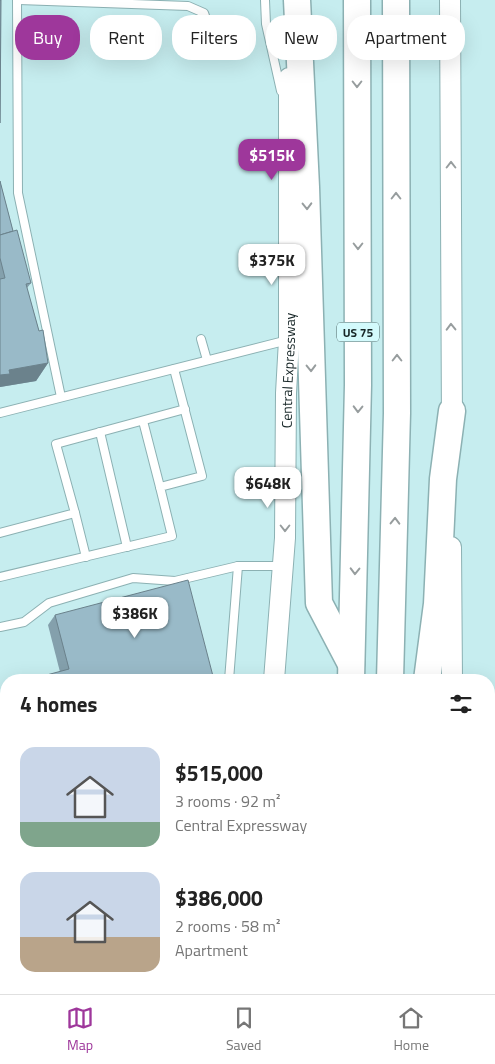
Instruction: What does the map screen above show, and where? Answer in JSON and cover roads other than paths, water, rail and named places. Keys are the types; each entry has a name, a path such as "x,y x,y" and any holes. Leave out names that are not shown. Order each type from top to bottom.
{"highway":[{"path":"297,0 306,187 318,603 351,672"},
{"name":"US 75","path":"351,672 358,384 357,0"},
{"name":"US 75","path":"390,674 397,413 396,0"},
{"path":"428,674 437,604 443,479 452,411"}],"main road":[{"name":"Central Expressway","path":"274,674 283,566 286,393 290,340 288,0"},
{"path":"450,0 452,674"}],"lane":[{"path":"61,397 18,193 18,0 188,6 205,15"},
{"path":"266,0 266,24 289,129"},
{"path":"201,339 207,360"},
{"path":"0,412 290,340"},
{"path":"160,487 202,476 174,368"},
{"path":"86,557 56,444 185,409"},
{"path":"0,577 172,536 143,421"},
{"path":"100,432 127,547"},
{"path":"0,533 75,513"},
{"path":"0,627 24,622 49,603 134,578 175,581 238,566 283,566"},
{"path":"229,674 238,566"}]}
